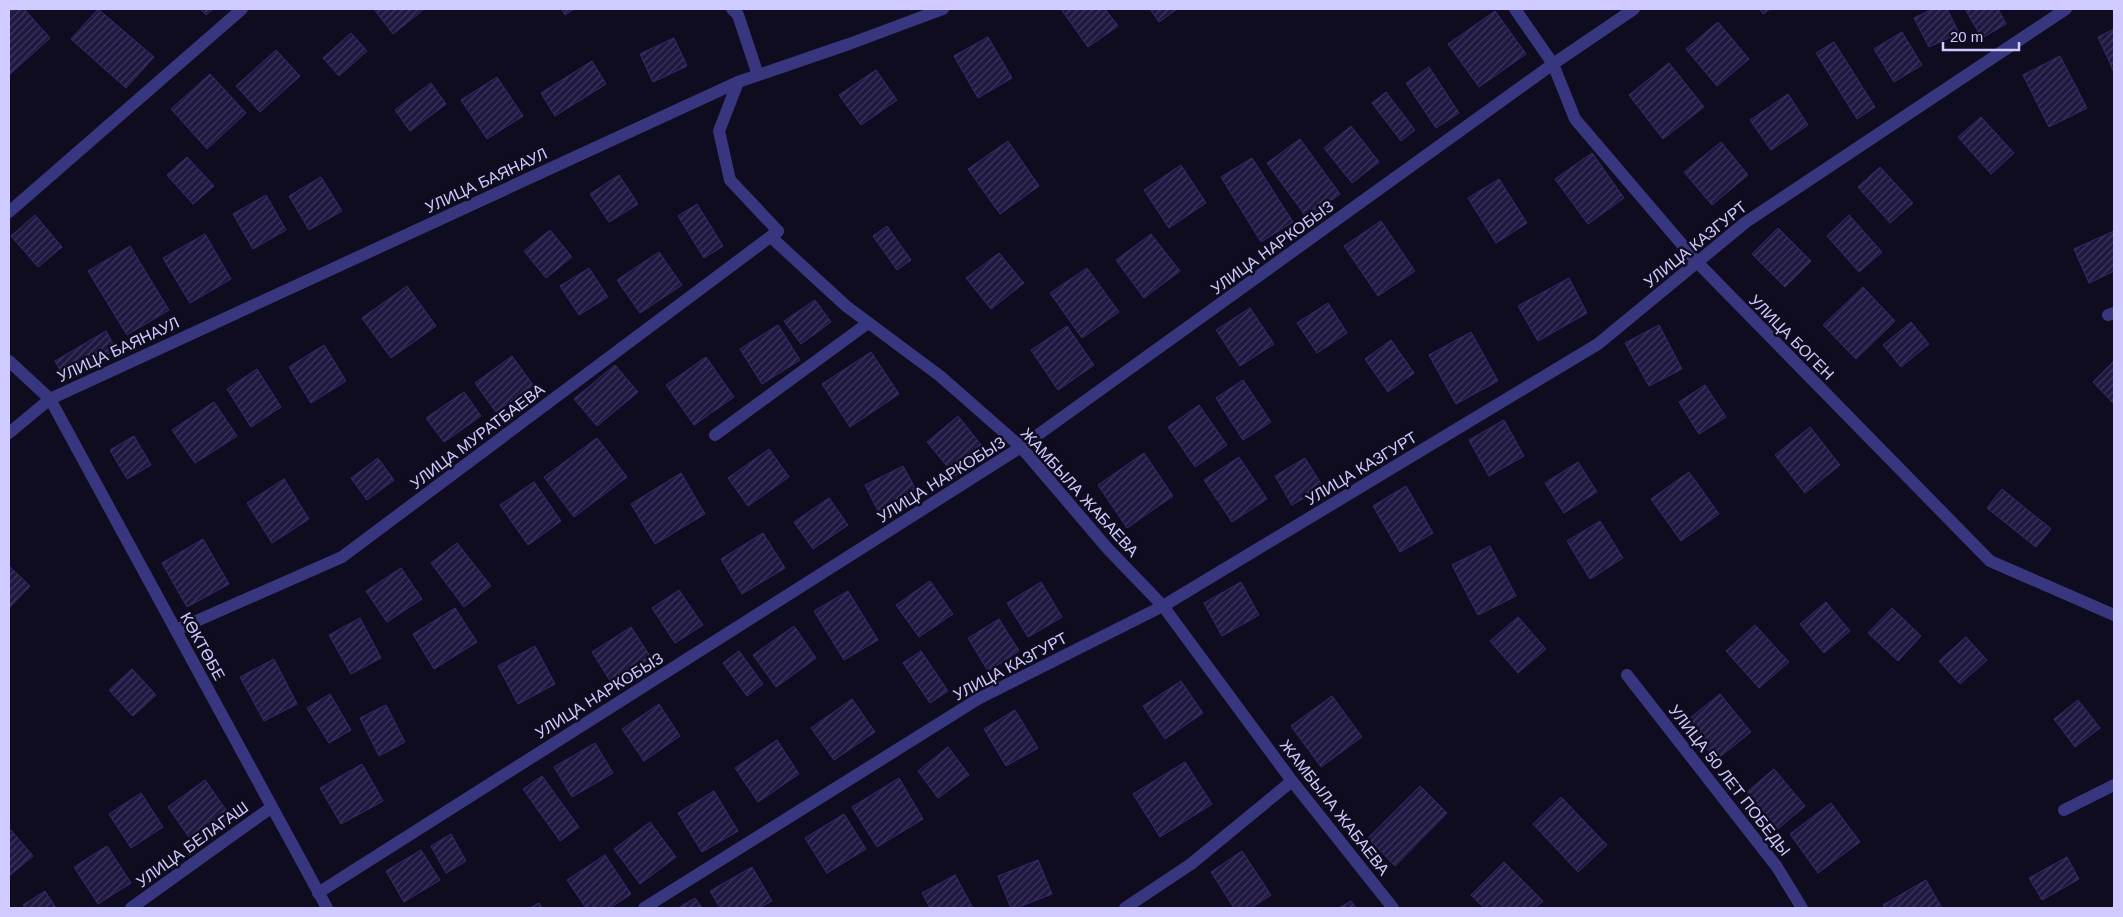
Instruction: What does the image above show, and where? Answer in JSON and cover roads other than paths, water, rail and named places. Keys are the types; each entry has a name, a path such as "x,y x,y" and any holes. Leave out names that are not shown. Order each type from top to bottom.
{"street":[{"path":"9,212 242,9"},
{"path":"732,9 738,15 758,75"},
{"name":"УЛИЦА БАЯНАУЛ","path":"9,433 50,398 738,82 943,9"},
{"name":"УЛИЦА БОГЕН","path":"1515,9 1553,64 1575,120 1697,262 1990,562 2114,615"},
{"name":"УЛИЦА НАРКОБЫЗ","path":"318,893 1021,447 1553,64 1634,9"},
{"name":"УЛИЦА КАЗГУРТ","path":"644,908 978,699 1164,606 1598,344 1746,222 2066,9"},
{"name":"ЖАМБЫЛА ЖАБАЕВА","path":"738,82 718,131 730,180 778,232 772,238 846,306 940,376 1021,447 1108,549 1164,606 1292,781 1393,908"},
{"name":"УЛИЦА МУРАТБАЕВА","path":"176,630 342,557 778,232"},
{"path":"715,435 868,323"},
{"name":"КӨКТӨБЕ","path":"9,361 50,398 327,908"},
{"name":"УЛИЦА 50 ЛЕТ ПОБЕДЫ","path":"1627,676 1777,867 1802,908"},
{"path":"1125,908 1191,864 1292,781"},
{"path":"2064,810 2114,785"},
{"name":"УЛИЦА БЕЛАГАШ","path":"131,908 272,807"}]}
